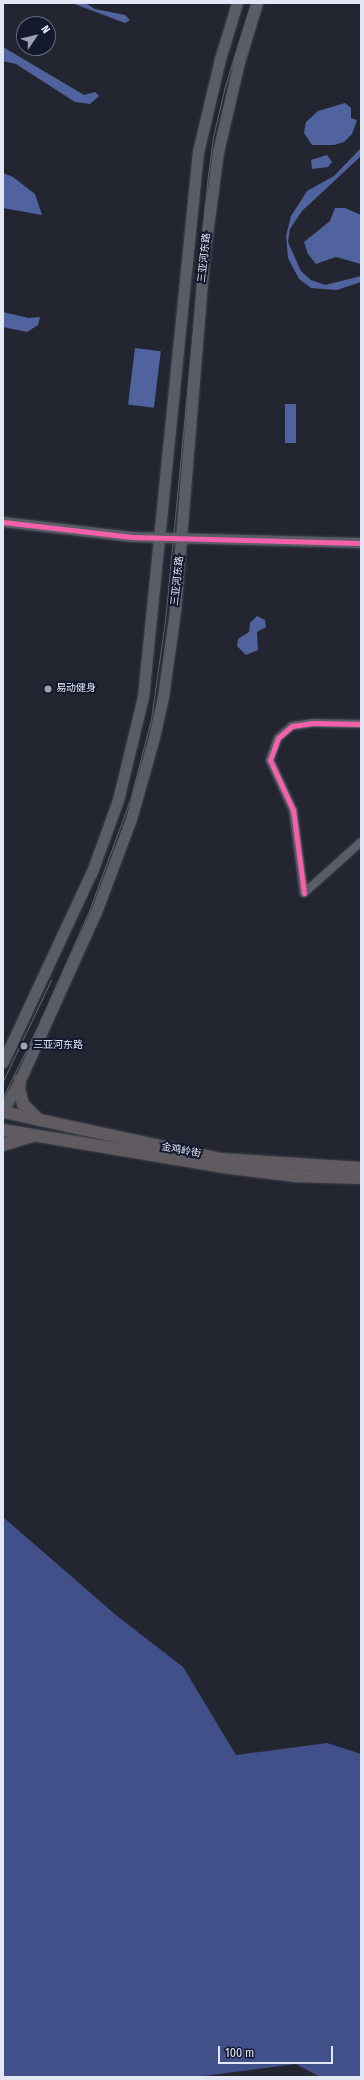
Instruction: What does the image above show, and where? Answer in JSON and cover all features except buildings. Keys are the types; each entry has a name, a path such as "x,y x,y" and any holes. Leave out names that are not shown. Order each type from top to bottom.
{"main road":[{"name":"三亚河东路","path":"3,1062 78,906 118,800 144,692 198,152 220,59 237,3"},
{"name":"三亚河东路","path":"3,1111 20,1080 96,912 131,819 163,697 182,539 206,249 218,152 239,62 257,3"},
{"path":"20,1080 19,1089 23,1104 32,1116 43,1123"},
{"name":"金鸡岭街","path":"3,1111 43,1123 221,1159 361,1168"},
{"name":"金鸡岭街","path":"3,1130 39,1134 230,1168 294,1176 361,1178"},
{"path":"3,1145 39,1134"}],"street":[{"path":"3,522 78,532 160,539 249,538 361,543"},
{"path":"361,724 313,723 292,726 278,738 270,760 293,810 304,893 361,842"}],"shaded area":[{"path":"72,3 85,3 95,9 125,15 130,20 125,23"},
{"path":"3,47 84,95 95,92 99,96 90,104 75,102 16,64 3,61"},
{"path":"345,103 351,108 351,118 357,120 352,134 344,142 334,145 312,145 304,133 306,122 318,111"},
{"path":"361,148 361,156 302,211 290,229 288,242 301,271 311,280 325,285 361,276 361,282 337,290 311,288 299,279 288,258 286,236 291,216 307,191 334,176"},
{"path":"327,155 332,162 328,167 312,169 311,160"},
{"path":"3,173 13,177 35,194 42,215 3,208"},
{"path":"335,208 345,208 361,215 361,264 336,257 316,264 308,254 304,242 330,221"},
{"path":"3,312 29,318 40,317 38,325 27,332 3,327"},
{"path":"135,348 161,351 154,408 128,405"},
{"path":"285,404 296,404 296,443 285,443"},
{"path":"257,616 265,620 266,627 257,632 258,650 246,655 237,646 238,639 249,632 250,623"},
{"path":"3,1517 117,1616 183,1667 236,1755 327,1743 361,1754 361,2077 320,2077 296,2064 196,2077 3,2077"}],"tram line":[{"path":"3,1097 39,1024 89,911 131,797 151,719 165,621 207,183 213,137 225,86 251,3"},
{"path":"3,1081 51,980"}],"cycle path":[{"path":"3,522 132,537 361,543"},
{"path":"304,893 293,810 270,760 278,738 292,726 313,723 361,724"}],"place":[{"name":"易动健身","path":"48,689"},
{"name":"三亚河东路","path":"24,1046"}]}
